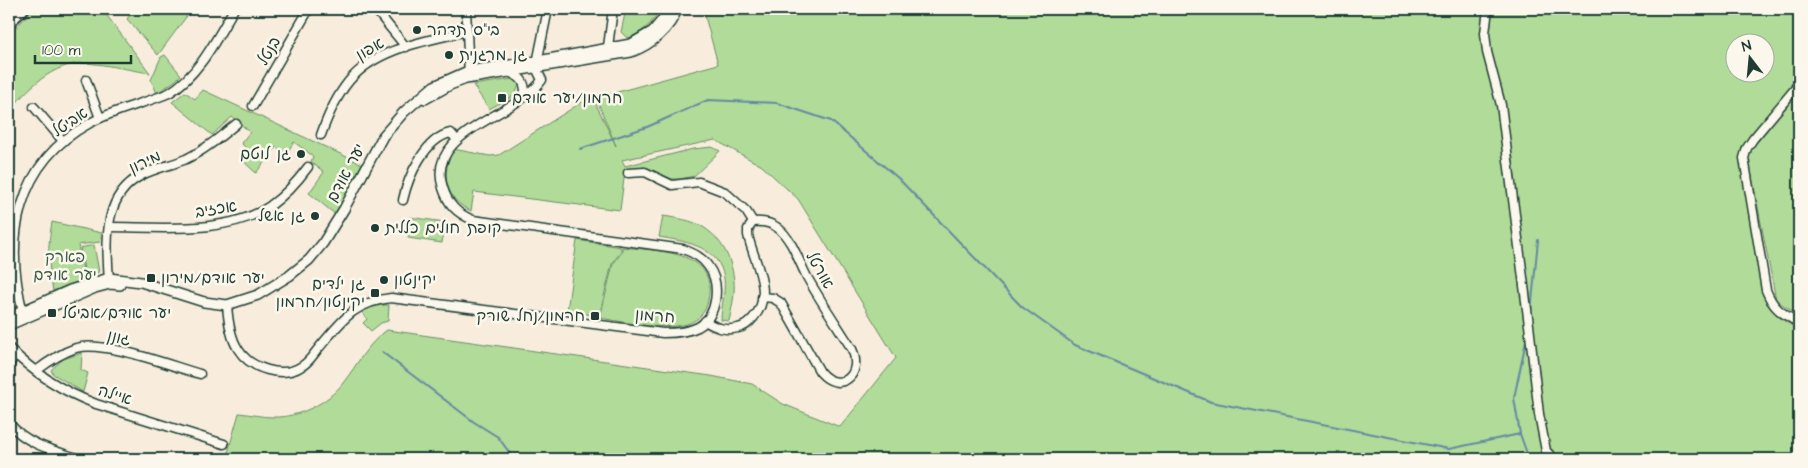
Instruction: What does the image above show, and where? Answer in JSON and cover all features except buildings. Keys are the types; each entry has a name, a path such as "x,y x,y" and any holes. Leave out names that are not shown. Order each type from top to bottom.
{"main road":[{"path":"9,22 23,9"}],"street":[{"name":"אביטל","path":"24,314 16,285 16,230 26,191 34,174 44,160 64,141 82,128 100,118 169,93 180,86 200,65 234,9"},
{"name":"בנטל","path":"253,106 309,9"},
{"path":"374,9 406,47"},
{"path":"466,9 469,74"},
{"path":"548,9 537,64 542,80 529,94 457,140 449,147 443,158 440,170 442,184 452,208 472,220 683,249 694,254 710,268 716,287 713,307 705,321 714,327 723,329 742,327 757,314 762,296 760,274 748,235 748,229 753,222 746,211 725,192 698,182 672,185 645,172 628,173"},
{"path":"607,53 614,9"},
{"name":"יער אודם","path":"607,53 647,36 659,25 669,9"},
{"name":"יער אודם","path":"9,317 24,314 109,281 158,288 204,302 227,305 265,292 308,260 327,238 383,136 404,112 469,74 607,53 632,52 648,45 667,26 677,9"},
{"path":"1488,9 1485,33 1487,52 1501,104 1539,414 1546,451 1554,459"},
{"name":"אפון","path":"321,135 330,111 350,79 364,67 379,58 406,47 467,31"},
{"name":"יער אודם","path":"469,74 509,72 537,64"},
{"path":"509,72 519,76 523,81 525,93 520,100"},
{"path":"86,80 100,118"},
{"path":"1799,84 1753,139 1744,158 1766,290 1771,303 1779,311 1799,323"},
{"path":"34,107 64,141"},
{"name":"מירון","path":"109,281 108,227 114,207 129,184 141,176 185,160 236,124"},
{"path":"403,200 406,185 414,167 426,151 438,138 445,134 451,134 457,140"},
{"name":"אכזיב","path":"108,227 206,227 240,221 269,207 282,197 308,168"},
{"name":"אורטל","path":"753,222 768,222 785,235 808,279 852,349 856,361 856,369 850,377 843,381 834,382 826,379 820,372 781,303 773,298 762,296"},
{"name":"חרמון","path":"227,305 230,327 239,350 254,364 274,372 284,373 304,365 343,320 364,304 376,299 391,298 663,332 687,330 705,321"},
{"name":"יער אודם","path":"9,325 24,314"},
{"name":"גונן","path":"36,371 65,352 90,346 115,349 200,374"},
{"name":"איילה","path":"9,348 36,371 73,394 96,404 224,444"},
{"path":"9,365 15,354"},
{"path":"9,423 25,438 36,445 80,459"}],"green space":[{"path":"33,9 102,9 150,73 84,63 62,67 41,79 23,95 9,113 9,35"},
{"path":"134,9 192,9 158,55 127,19"},
{"path":"626,9 660,9 646,27 637,34 627,38 621,32"},
{"path":"703,9 1799,9 1799,79 1754,132 1742,150 1740,159 1751,211 1766,303 1780,318 1799,330 1799,459 226,459 239,413 265,417 283,417 302,412 321,403 337,390 368,348 387,330 711,376 752,384 783,404 840,427 896,358 798,199 762,166 715,140 622,160 625,166 693,149 712,147 720,151 694,176 680,179 672,179 644,167 625,171 620,210 474,192 471,211 455,200 447,184 446,176 449,158 453,149 490,156 499,155 582,102 594,100 616,146 596,98 718,64"},
{"path":"165,55 181,75 157,93 151,80 161,57"},
{"path":"513,79 519,85 515,95 489,109 473,85"},
{"path":"203,90 362,164 336,215 309,193 324,172 311,162 313,156 294,142 286,154 276,147 256,173 240,158 248,150 241,143 250,132 232,117 212,135 172,102 185,92 195,99"},
{"path":"1799,92 1799,316 1776,300 1748,156 1753,147"},
{"path":"663,216 699,225 718,240 728,256 733,275 734,297 729,321 721,320 724,279 719,264 706,250 678,240 659,237"},
{"path":"409,217 445,222 442,243 408,238"},
{"name":"פארק יער אודם","path":"52,222 102,233 100,242 78,245 85,279 53,291 49,256"},
{"path":"577,240 621,247 621,251 612,264 599,316 567,311"},
{"path":"94,245 99,272 85,275 80,248"},
{"path":"622,247 667,252 694,262 704,271 709,283 708,300 704,312 687,324 667,327 600,318 613,264 622,252"},
{"path":"379,305 389,305 388,321 381,323 371,331 363,323 367,319 361,311"},
{"path":"82,353 81,370 88,373 83,392 53,374 51,370 63,359"}],"waterway":[{"path":"1791,85 1799,75"},
{"path":"580,149 647,127 708,100 777,103 831,121 898,178 1022,307 1075,345 1211,402 1449,449 1520,434"},
{"path":"1531,312 1538,240"},
{"path":"1527,336 1514,398 1520,434 1529,459"},
{"path":"382,352 474,422 498,437 514,459"}],"place":[{"name":"בי\"ס תדהר","path":"417,30"},
{"name":"גן מרגנית","path":"449,55"},
{"name":"חרמון/יער אודם","path":"502,98"},
{"name":"גן לוטם","path":"301,154"},
{"name":"גן אשל","path":"315,216"},
{"name":"קופת חולים כללית","path":"375,228"},
{"name":"יער אודם/מירון","path":"151,278"},
{"name":"יקינטון","path":"384,280"},
{"name":"גן ילדים יקינטון/חרמון","path":"375,293"},
{"name":"יער אודם/אביטל","path":"52,313"},
{"name":"חרמון/נחל שורק","path":"595,316"}]}
